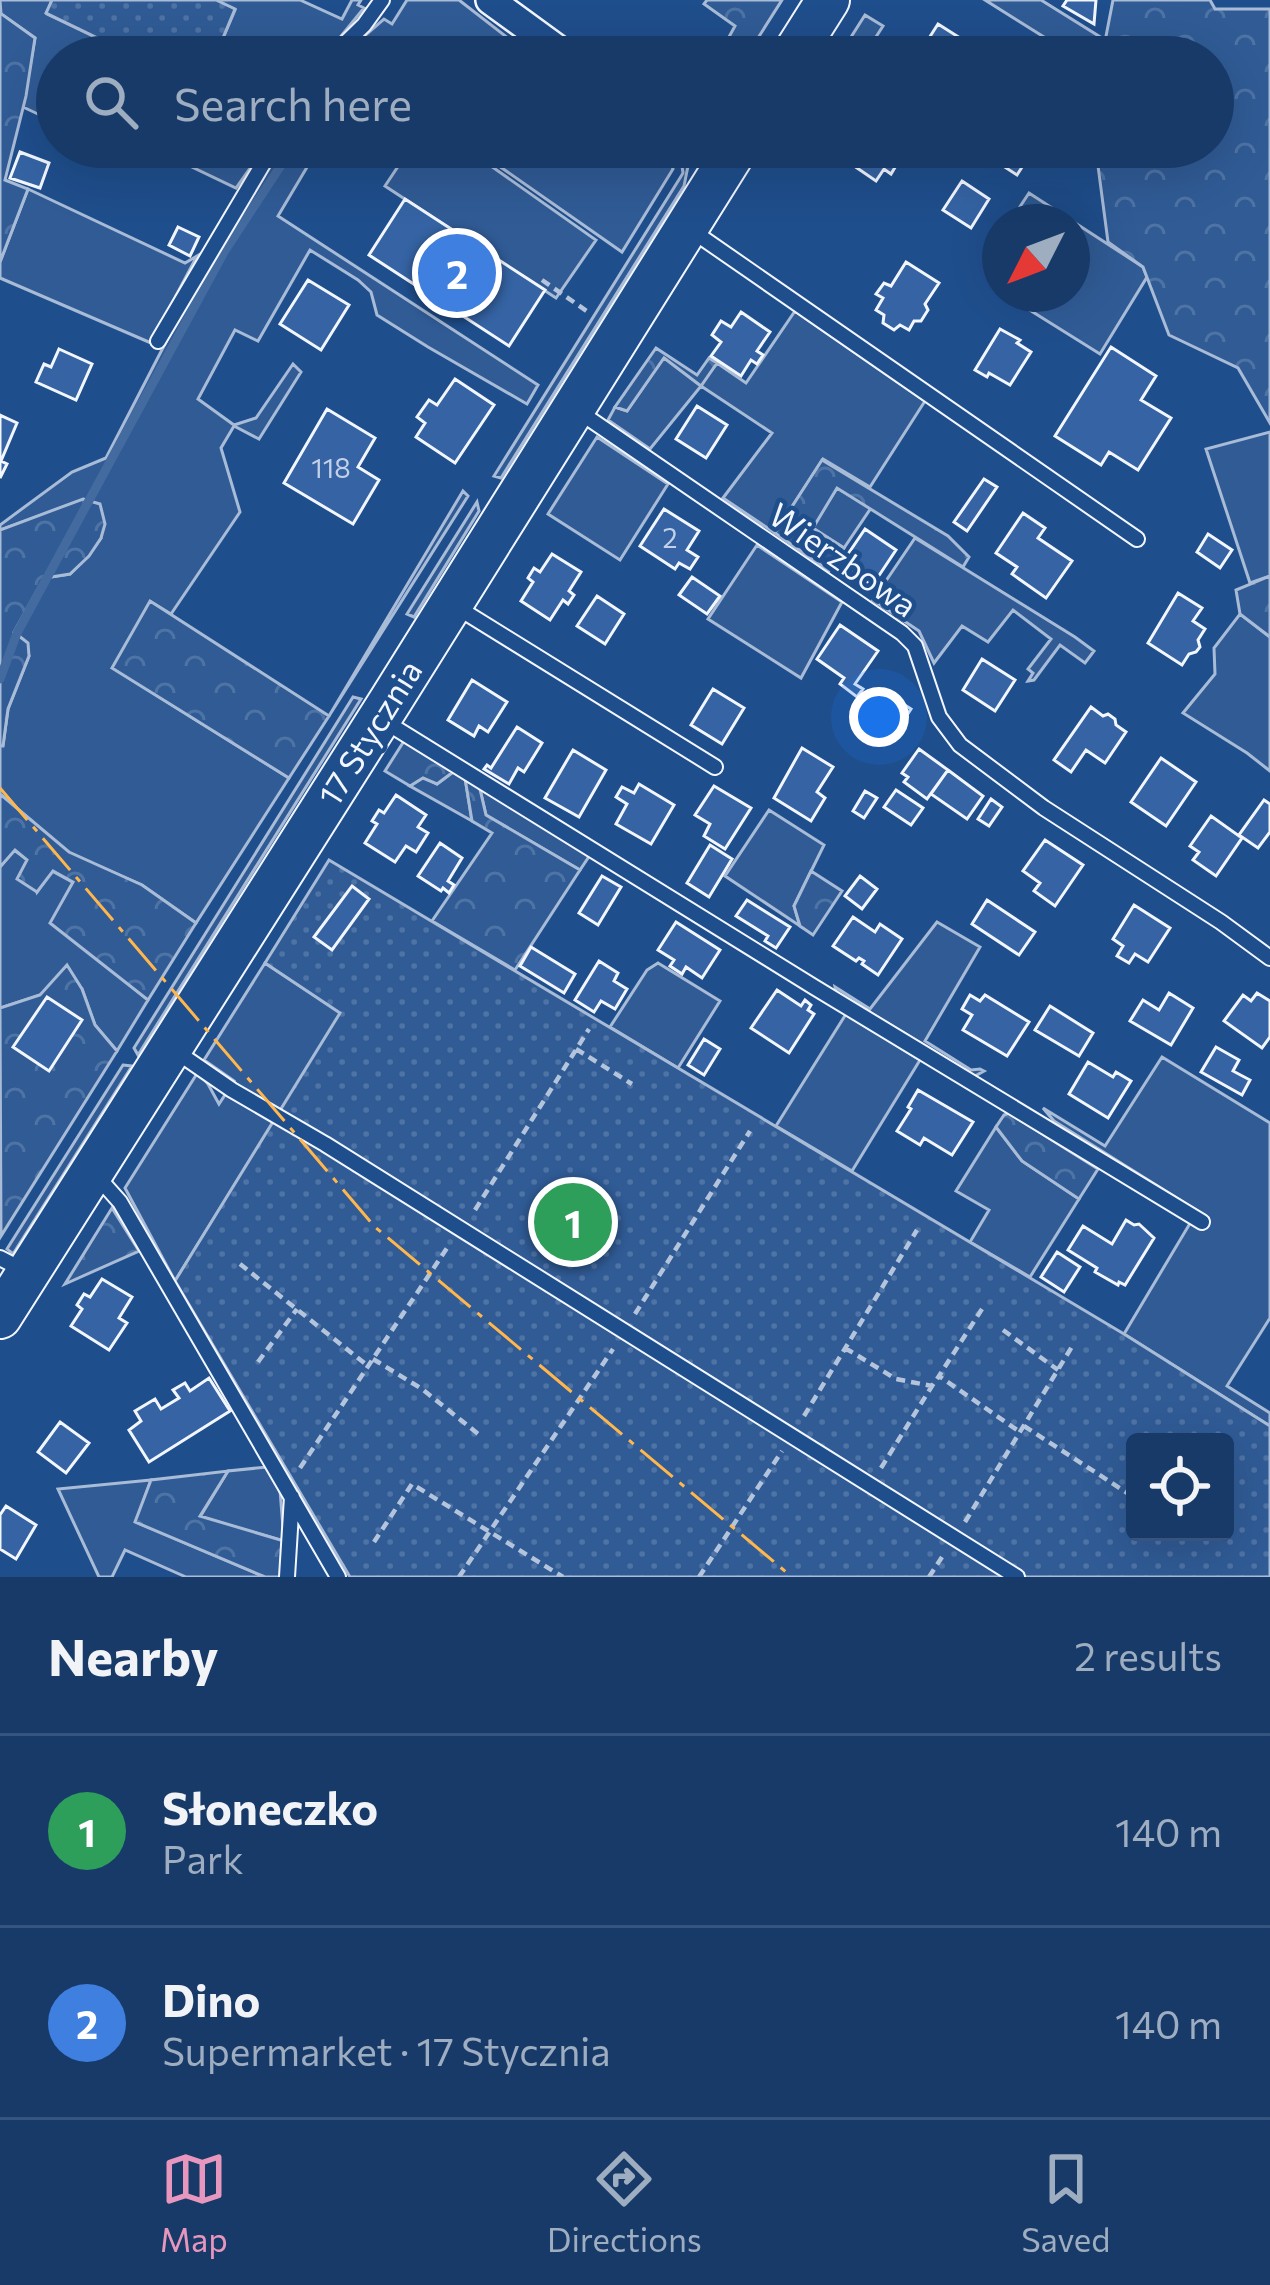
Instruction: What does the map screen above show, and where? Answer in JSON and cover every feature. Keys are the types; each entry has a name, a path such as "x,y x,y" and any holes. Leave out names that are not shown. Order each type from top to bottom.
{"main road":[{"path":"806,36 828,0"},
{"name":"17 Stycznia","path":"0,1317 14,1265 92,1171 687,227 713,168"}],"street":[{"path":"490,0 539,36"}],"lane":[{"path":"353,36 382,0"},
{"path":"158,341 261,168"},
{"path":"687,227 1137,539"},
{"name":"Wierzbowa","path":"573,408 902,633 915,646 939,717 959,745 1044,808 1270,958"},
{"path":"451,604 715,767"},
{"path":"380,718 1202,1222"},
{"path":"170,1048 1017,1577"},
{"path":"92,1171 120,1202 338,1577"},
{"path":"286,1577 292,1497"}],"path":[{"path":"542,280 591,314"},
{"path":"299,1469 589,1029"},
{"path":"576,1049 632,1084"},
{"path":"459,1577 625,1331 750,1131"},
{"path":"699,1577 792,1436 917,1230"},
{"path":"240,1264 368,1366"},
{"path":"258,1362 297,1309"},
{"path":"870,1486 982,1309"},
{"path":"1003,1330 1058,1370"},
{"path":"955,1538 1073,1345"},
{"path":"845,1348 896,1379 932,1386"},
{"path":"373,1359 422,1389 482,1437"},
{"path":"939,1376 1126,1493"},
{"path":"374,1542 412,1484 562,1577"}],"shaded area":[{"path":"0,0 52,0 47,14 93,36 36,36 36,113 23,107 35,38 1,14"},
{"path":"216,0 300,0 342,19 352,0 361,0 358,5 364,8 341,36 224,36 235,10"},
{"path":"407,0 459,0 505,36 364,36 384,19 392,24"},
{"path":"985,0 1041,0 1099,36 1042,36"},
{"path":"865,15 883,26 877,36 852,36"},
{"path":"267,168 307,168 278,216 538,385 527,404 428,347 377,315 371,292 310,250 258,341 235,330 198,399 234,425 256,418 293,364 301,372 259,439 234,426 221,448 240,512 171,614 151,602 113,668 289,778 196,923 142,885 69,853 0,794 0,746 8,709 29,656 14,633 44,578 70,574 101,538 83,500 0,530 0,525 72,472 106,458 198,280"},
{"path":"397,168 494,168 596,240 556,298 385,186"},
{"path":"502,168 673,168 622,252"},
{"path":"682,168 688,168 684,186 501,478 494,476"},
{"path":"28,189 185,263 197,256 151,343 0,278 0,262"},
{"path":"1029,193 1046,204 1022,204"},
{"path":"1090,233 1143,267 1147,277 1100,354 1033,312 1090,312"},
{"path":"795,311 925,401 870,487 823,459 775,533 723,498 772,433 701,386 650,449 608,420 615,407 627,411 664,357 700,385 717,363 746,383"},
{"path":"1270,432 1270,576 1250,583 1206,449"},
{"path":"597,437 668,484 620,560 548,514"},
{"path":"837,488 871,508 844,548 812,528"},
{"path":"463,491 468,496 329,716"},
{"path":"477,502 479,511 414,617 407,614"},
{"path":"915,538 1094,651 1085,663 1060,645 1034,680 1028,681 1033,673 1028,669 1051,639 1013,610 988,642 962,626 934,663 919,631 873,600"},
{"path":"757,545 842,602 801,678 708,619"},
{"path":"1240,614 1270,637 1270,771 1183,713 1215,674 1214,648"},
{"path":"353,697 361,699 138,1055 134,1048"},
{"path":"453,772 465,778 472,821 410,786 423,777 437,784"},
{"path":"479,785 590,855 580,870 486,815"},
{"path":"769,810 824,845 794,906 800,926 725,876"},
{"path":"14,850 28,860 37,892 52,871 74,883 119,975 148,1000 117,1051 95,1025 82,989 40,995 0,1008 0,867"},
{"path":"937,922 980,947 925,1041 971,1070 984,1071 975,1076 836,992 835,987 870,1009"},
{"path":"265,963 341,1013 175,1281 125,1188 198,1072 219,1104 234,1081 204,1060"},
{"path":"658,963 720,1001 678,1068 610,1027 647,970"},
{"path":"846,1014 920,1060 852,1171 776,1126"},
{"path":"1162,1057 1270,1123 1270,1318 1227,1386 1270,1413 1270,1426 1124,1334 1191,1222 1201,1227 1207,1217 1054,1121 1043,1108 1105,1146"},
{"path":"123,1065 132,1066 13,1254 7,1249"},
{"path":"996,1127 1022,1161 1079,1199 1030,1277 970,1242 989,1210 956,1191"},
{"path":"267,1467 280,1490 284,1541 200,1517 228,1471"},
{"path":"151,1480 136,1522 265,1577 186,1577 125,1550 112,1577 99,1577 58,1489"}],"green space":[{"path":"52,0 216,0 235,9 224,36 94,36 46,13"},
{"path":"707,0 782,0 759,36 730,36 735,26 704,4"},
{"path":"1113,0 1210,0 1215,9 1270,9 1270,423 1238,368 1169,335 1143,267 1108,242 1098,168 1234,168 1234,36 1106,36"},
{"path":"0,13 35,38 5,180 28,189 0,262"},
{"path":"194,168 250,168 236,188"},
{"path":"656,348 697,375 709,358 717,363 701,386 664,358 627,411 615,407"},
{"path":"822,460 948,536 969,557 963,567 837,488 813,528 844,548 829,571 775,533"},
{"path":"83,499 100,504 105,524 101,538 70,574 44,578 14,632 28,643 29,656 8,709 0,746 0,530"},
{"path":"1270,576 1270,637 1240,614 1236,590"},
{"path":"150,601 329,716 289,778 112,668"},
{"path":"404,741 453,772 437,784 423,778 410,786 385,771"},
{"path":"465,778 479,785 486,815 580,870 515,970 432,921 492,833 472,821"},
{"path":"0,794 69,852 142,885 196,923 148,1000 50,923 73,882 53,871 37,892 17,879 27,860 15,850 0,867"},
{"path":"329,860 1270,1426 1270,1577 350,1577 175,1281 340,1013 265,963"},
{"path":"811,871 842,891 813,935 800,926 794,906"},
{"path":"67,965 95,1025 117,1051 1,1236 0,1008 40,995"},
{"path":"1009,1113 1098,1169 1079,1199 1022,1161 996,1127"},
{"path":"112,1208 139,1251 65,1284"},
{"path":"228,1471 200,1516 284,1541 281,1577 265,1577 135,1522 151,1480"}],"building":[{"path":"1067,0 1096,0 1094,24 1063,6"},
{"path":"938,24 957,36 930,36"},
{"path":"20,152 36,158 36,168 47,168 40,188 10,178"},
{"path":"857,168 895,168 891,174 884,169 876,181"},
{"path":"962,181 989,199 971,228 943,210"},
{"path":"405,199 545,290 509,346 369,255"},
{"path":"178,227 199,237 190,256 169,245"},
{"path":"906,262 939,283 925,304 928,310 921,321 914,321 909,330 900,325 894,330 876,310 883,298 876,294 884,283 891,286"},
{"path":"308,280 349,305 321,350 280,324"},
{"path":"741,312 770,332 757,351 763,355 757,364 751,360 741,376 711,356 721,342 712,335 721,321 731,327"},
{"path":"1000,329 1031,352 1010,385 975,370"},
{"path":"1111,347 1156,376 1141,400 1171,418 1138,470 1109,452 1101,465 1055,436"},
{"path":"59,349 92,364 76,400 36,382 44,364 51,367"},
{"path":"455,379 494,405 455,463 416,437 425,423 417,417 429,400 437,405"},
{"path":"697,406 727,425 706,458 676,439"},
{"path":"327,409 375,438 358,467 379,480 353,524 284,483"},
{"path":"0,415 17,423 1,461 7,464 0,478"},
{"path":"984,479 997,487 967,531 954,522"},
{"path":"664,509 699,531 687,550 698,557 690,569 679,563 675,569 640,546"},
{"path":"1023,513 1045,528 1038,538 1072,561 1046,598 1012,574 1017,567 996,553"},
{"path":"865,529 896,550 872,586 853,573 858,565 846,557"},
{"path":"1208,534 1232,550 1220,568 1197,552"},
{"path":"552,554 581,572 569,591 574,595 568,604 563,600 550,620 521,601 533,582 528,578 534,568 540,572"},
{"path":"692,577 720,596 707,614 679,595"},
{"path":"1178,593 1202,608 1193,621 1205,629 1198,640 1200,647 1182,665 1148,643"},
{"path":"597,596 624,614 605,644 577,626"},
{"path":"840,625 878,651 855,684 863,689 857,697 840,684 844,678 817,659"},
{"path":"982,659 1015,680 995,711 963,690"},
{"path":"472,680 507,702 488,732 479,726 474,736 448,720"},
{"path":"713,689 744,708 722,744 691,725"},
{"path":"889,695 911,709 895,734 874,721"},
{"path":"1091,707 1115,719 1126,732 1105,763 1086,750 1071,772 1054,760"},
{"path":"517,727 542,743 524,772 518,768 509,784 484,769 491,768"},
{"path":"802,748 833,767 817,792 825,798 811,821 774,798"},
{"path":"919,749 948,770 927,799 904,782 908,777 902,773"},
{"path":"573,750 606,770 579,817 545,798"},
{"path":"1161,758 1196,782 1166,826 1131,802"},
{"path":"948,770 983,796 967,819 931,794"},
{"path":"639,784 674,805 651,844 616,824 627,804 616,797 622,787 634,793"},
{"path":"714,786 751,808 725,849 704,836 710,824 695,815"},
{"path":"896,790 923,808 911,825 884,807"},
{"path":"865,791 877,798 864,818 853,811"},
{"path":"396,795 426,815 418,827 428,833 416,852 406,846 395,862 365,843 377,824 372,821 379,810 384,813"},
{"path":"991,799 1002,807 989,826 978,819"},
{"path":"1264,800 1270,804 1270,832 1258,848 1239,835"},
{"path":"1211,816 1242,838 1216,876 1193,860 1199,852 1190,846"},
{"path":"1045,840 1083,865 1055,906 1034,891 1040,883 1023,871"},
{"path":"440,843 462,858 448,881 454,885 449,893 418,876"},
{"path":"710,845 732,859 709,897 687,883"},
{"path":"602,876 621,887 598,925 579,913"},
{"path":"860,876 877,889 862,909 845,896"},
{"path":"352,886 369,899 332,950 314,937"},
{"path":"747,900 790,927 776,948 765,941 768,936 736,916"},
{"path":"987,900 1035,932 1019,955 972,924"},
{"path":"1134,905 1170,928 1148,962 1135,954 1129,963 1117,956 1123,946 1113,939"},
{"path":"853,917 875,932 880,924 902,939 878,975 864,961 833,946"},
{"path":"676,922 720,950 702,978 686,967 682,974 670,966 674,960 658,950"},
{"path":"531,947 575,974 564,993 520,966"},
{"path":"599,961 618,973 614,981 627,989 615,1009 601,1001 594,1012 575,1000"},
{"path":"777,990 801,1006 805,1000 814,1014 789,1053 751,1028"},
{"path":"1169,993 1193,1008 1171,1045 1130,1021 1143,1000 1159,1010"},
{"path":"1257,993 1270,1001 1270,1037 1262,1048 1224,1021 1243,995 1251,1001"},
{"path":"970,995 980,1001 985,995 1029,1022 1007,1056 963,1030 972,1015 962,1009"},
{"path":"47,997 82,1020 49,1071 13,1047"},
{"path":"1050,1006 1093,1033 1079,1056 1035,1030"},
{"path":"704,1039 720,1049 704,1075 688,1065"},
{"path":"1216,1047 1239,1060 1233,1071 1250,1080 1242,1095 1201,1072"},
{"path":"1088,1062 1113,1077 1116,1072 1131,1081 1108,1118 1069,1094"},
{"path":"918,1090 973,1122 952,1155 924,1138 920,1145 897,1131"},
{"path":"1126,1220 1139,1224 1154,1238 1125,1285 1118,1285 1068,1250 1083,1226 1112,1244"},
{"path":"1057,1252 1080,1267 1064,1292 1041,1277"},
{"path":"102,1279 132,1297 119,1318 127,1323 109,1350 71,1326 82,1309 77,1305 84,1294 90,1297"},
{"path":"209,1378 230,1411 149,1462 129,1430 141,1421 135,1411 155,1399 161,1409 179,1398 173,1390 185,1383 190,1391"},
{"path":"60,1422 89,1443 66,1473 38,1452"},
{"path":"6,1506 36,1525 16,1559 0,1549 0,1515"}],"waterway":[{"path":"0,679 17,633 224,252 279,168"}],"power":[{"path":"0,788 375,1227 792,1577"}],"place":[{"name":"Dino","path":"457,273"},
{"name":"Słoneczko","path":"573,1222"}]}
